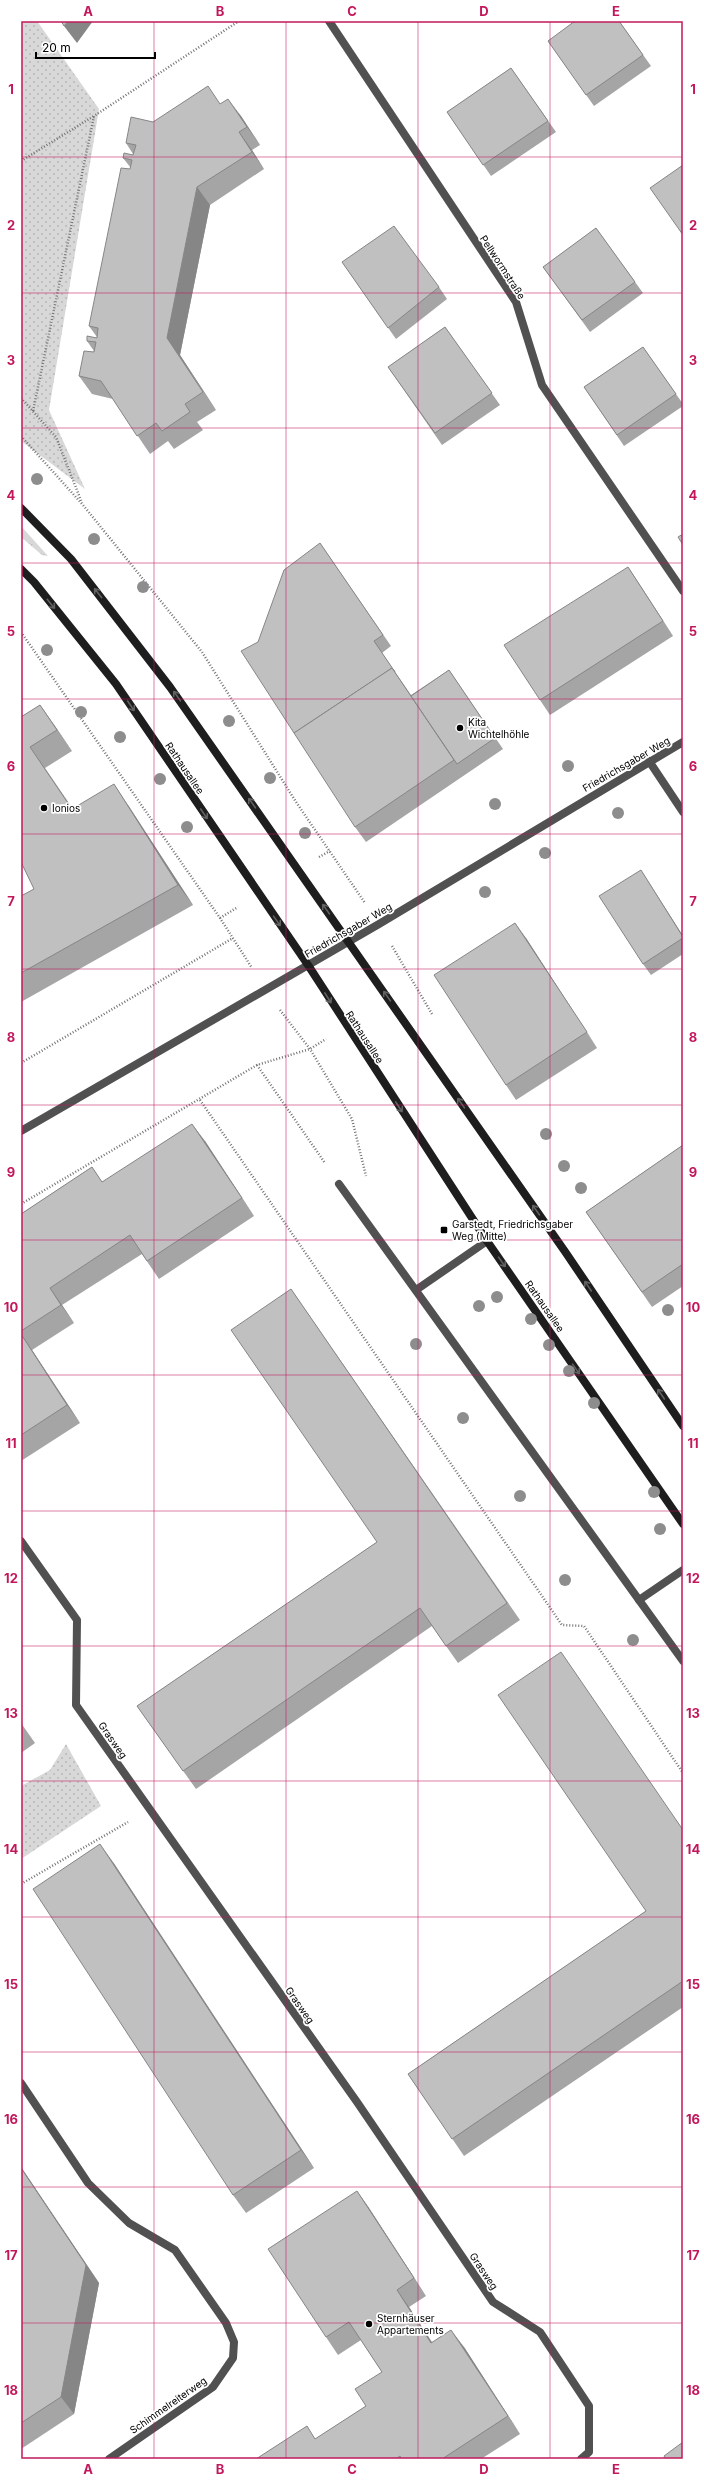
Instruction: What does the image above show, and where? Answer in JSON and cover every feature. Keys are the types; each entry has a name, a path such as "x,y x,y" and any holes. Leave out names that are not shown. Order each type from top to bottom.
{"main road":[{"path":"21,508 71,559 154,665 349,941 683,1426"},
{"name":"Rathausallee","path":"21,569 34,582 116,684 308,965 487,1240 683,1524"}],"street":[{"name":"Pellwormstraße","path":"329,21 516,302 542,386 683,591"},
{"name":"Friedrichsgaber Weg","path":"21,1131 349,941 649,760 683,742"},
{"path":"649,760 683,812"},
{"path":"340,1184 683,1661"},
{"path":"416,1290 487,1240"},
{"name":"Grasweg","path":"21,1541 77,1620 76,1705 357,2102 493,2302 540,2332 589,2406 589,2452 581,2459"},
{"path":"639,1600 683,1570"},
{"name":"Schimmelreiterweg","path":"21,2083 88,2183 129,2223 175,2250 226,2323 234,2342 233,2358 213,2387 109,2459"}],"path":[{"path":"21,161 94,116 239,21"},
{"path":"33,411 94,116"},
{"path":"21,398 56,437 83,506"},
{"path":"21,436 83,506 202,652 296,802 330,850"},
{"path":"21,632 233,938 265,990 310,1050 352,1119 368,1183 358,1210"},
{"path":"21,1063 233,938"},
{"path":"21,1204 200,1100 257,1065 310,1050"},
{"path":"257,1065 340,1184"},
{"path":"200,1100 562,1625 584,1626 683,1773"},
{"path":"21,1884 149,1809"}],"green space":[{"path":"21,21 37,21 99,109 49,410 85,489 21,441"},
{"path":"21,526 48,556 42,555 21,537"},
{"path":"66,1744 101,1806 21,1859 21,1786 50,1770"}],"building":[{"path":"61,21 68,21 64,26"},
{"path":"575,21 619,21 643,55 586,95 548,41"},
{"path":"511,68 548,121 483,165 447,112"},
{"path":"208,86 220,104 228,99 247,127 239,132 252,152 197,187 167,338 203,392 185,404 190,412 162,431 156,423 137,436 101,381 79,376 84,351 94,352 96,342 87,341 87,336 97,338 98,328 89,326 121,168 130,169 132,160 123,158 124,153 133,155 136,145 126,143 131,117 153,122"},
{"path":"683,165 683,235 650,188"},
{"path":"394,226 439,287 388,328 342,262"},
{"path":"596,228 635,282 582,320 543,267"},
{"path":"445,327 492,393 435,433 388,367"},
{"path":"643,347 676,394 617,435 584,387"},
{"path":"683,534 683,545 678,537"},
{"path":"320,543 383,635 374,641 395,672 392,668 294,733 241,651 258,642 284,570"},
{"path":"628,567 663,621 540,700 504,645"},
{"path":"392,668 454,760 355,827 294,733"},
{"name":"Kita Wichtelhöhle","path":"449,670 495,738 457,764 411,696"},
{"path":"40,705 57,730 30,747 72,809 114,784 178,885 21,973 21,896 34,889 21,862 21,717"},
{"path":"641,870 683,937 643,964 599,896"},
{"path":"515,923 587,1032 506,1085 434,975"},
{"path":"192,1124 242,1198 147,1261 130,1235 50,1288 61,1305 21,1331 21,1214 92,1167 102,1182"},
{"path":"683,1145 683,1264 642,1292 586,1212"},
{"path":"291,1289 507,1603 446,1646 420,1608 183,1771 137,1706 377,1542 231,1330"},
{"path":"21,1334 67,1405 21,1435"},
{"path":"561,1652 683,1830 683,1981 452,2139 408,2074 646,1911 498,1695"},
{"path":"100,1844 301,2150 233,2195 33,1889"},
{"path":"21,2168 86,2265 61,2397 21,2423"},
{"name":"Sternhäuser Appartements","path":"357,2191 414,2278 397,2290 431,2343 451,2330 508,2416 442,2459 401,2459 400,2456 396,2459 256,2459 307,2426 315,2439 366,2406 355,2389 382,2372 349,2322 326,2337 268,2249"},
{"path":"683,2442 683,2459 666,2459 664,2456"}],"place":[{"name":"Kita Wichtelhöhle","path":"460,728"},
{"name":"Ionios","path":"44,808"},
{"name":"Garstedt, Friedrichsgaber Weg (Mitte)","path":"444,1230"},
{"name":"Sternhäuser Appartements","path":"369,2324"}]}
